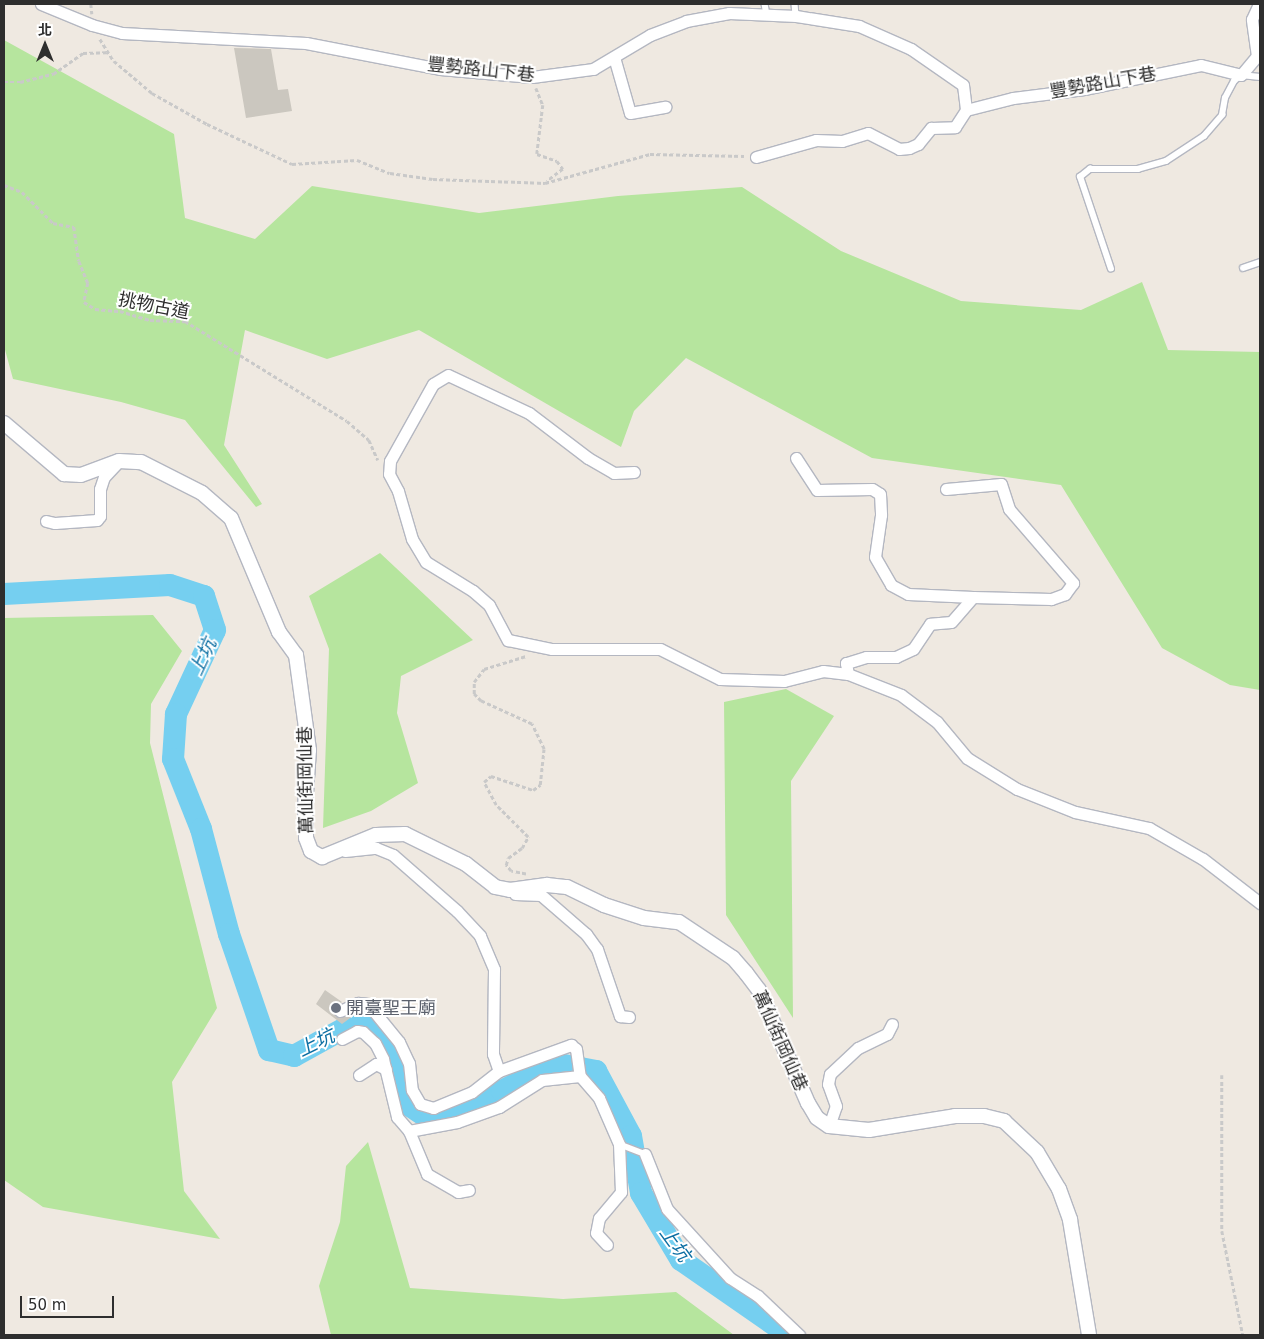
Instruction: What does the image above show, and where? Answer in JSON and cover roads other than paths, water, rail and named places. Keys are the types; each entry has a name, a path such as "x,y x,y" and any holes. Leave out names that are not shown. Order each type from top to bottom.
{"street":[{"name":"豐勢路山下巷","path":"41,4 92,25 122,33 306,43 440,68 532,77 593,69 650,35 686,21 729,13 766,9 859,26 911,49 963,85 966,110 1013,98 1084,89 1201,65 1241,75"},
{"path":"1241,75 1257,56 1252,19 1259,4"},
{"path":"614,57 630,114 665,107"},
{"path":"756,157 816,140 842,140 868,133 899,149 908,148 918,144 931,128 955,127 966,110"},
{"path":"634,472 614,473 529,412 448,375 434,384 390,461 389,474 398,491 412,539 426,562 473,591 489,605 508,640 552,649 660,649 720,679 784,681 823,672 848,674 901,695 937,722 967,758 1018,789 1075,812 1148,828 1202,859 1260,903"},
{"name":"萬仙街岡仙巷","path":"4,422 64,474 81,475 119,461 141,462 202,493 231,518 279,632 296,655 309,750 305,806 306,838 311,851 322,857 376,835 405,834 466,864 495,888 510,890 547,885 567,887 604,905 644,918 679,922 733,958 758,990 808,1103 817,1118 829,1126"},
{"path":"796,458 817,490 872,489 880,494 881,515 875,557 891,585 908,594 1051,599 1065,594 1073,583 1009,509 1001,484 946,489"},
{"path":"46,521 55,524 97,520 100,516 100,489 104,477 119,461"},
{"path":"848,674 846,663 866,657 896,657 914,649 930,624 951,622 973,596"},
{"path":"338,852 376,848 393,855 458,911 480,936 494,969 493,1054 499,1072"},
{"path":"510,890 515,894 541,895 586,934 597,949 620,1016 629,1017"},
{"path":"340,1011 358,1003 368,1004 399,1042 409,1062 412,1090 420,1104 433,1108 472,1092 499,1072 571,1046 576,1049 580,1076 599,1098 619,1144 621,1192 599,1218 596,1233 607,1245"},
{"path":"892,1024 887,1034 858,1048 830,1074 828,1084 836,1106 829,1126 869,1130 955,1116 984,1116 1010,1125 1037,1152 1059,1189 1070,1220 1089,1335"},
{"path":"342,1039 357,1031 363,1032 375,1043 386,1069 397,1117 409,1131 427,1174 458,1192 469,1190"},
{"path":"359,1075 376,1064 386,1069"},
{"path":"409,1131 457,1122 498,1107 542,1080 580,1076"},
{"path":"645,1154 667,1209 730,1278 758,1296 799,1335"}],"lane":[{"path":"795,4 796,16"},
{"path":"1110,269 1080,177 1090,170 1138,170 1166,161 1197,141 1222,115 1225,98 1241,75 1260,77"},
{"path":"1243,268 1260,262"},
{"path":"619,1144 645,1154"}],"waterway":[{"name":"上坑","path":"4,594 170,585 204,596 215,630 176,714 173,759 201,829 229,934 269,1050 294,1056 363,1018 382,1033 396,1057 407,1104 431,1120 502,1091 554,1063 596,1071 631,1136 641,1193 681,1260 789,1335"}],"place":[{"name":"開臺聖王廟","path":"336,1008"}]}
